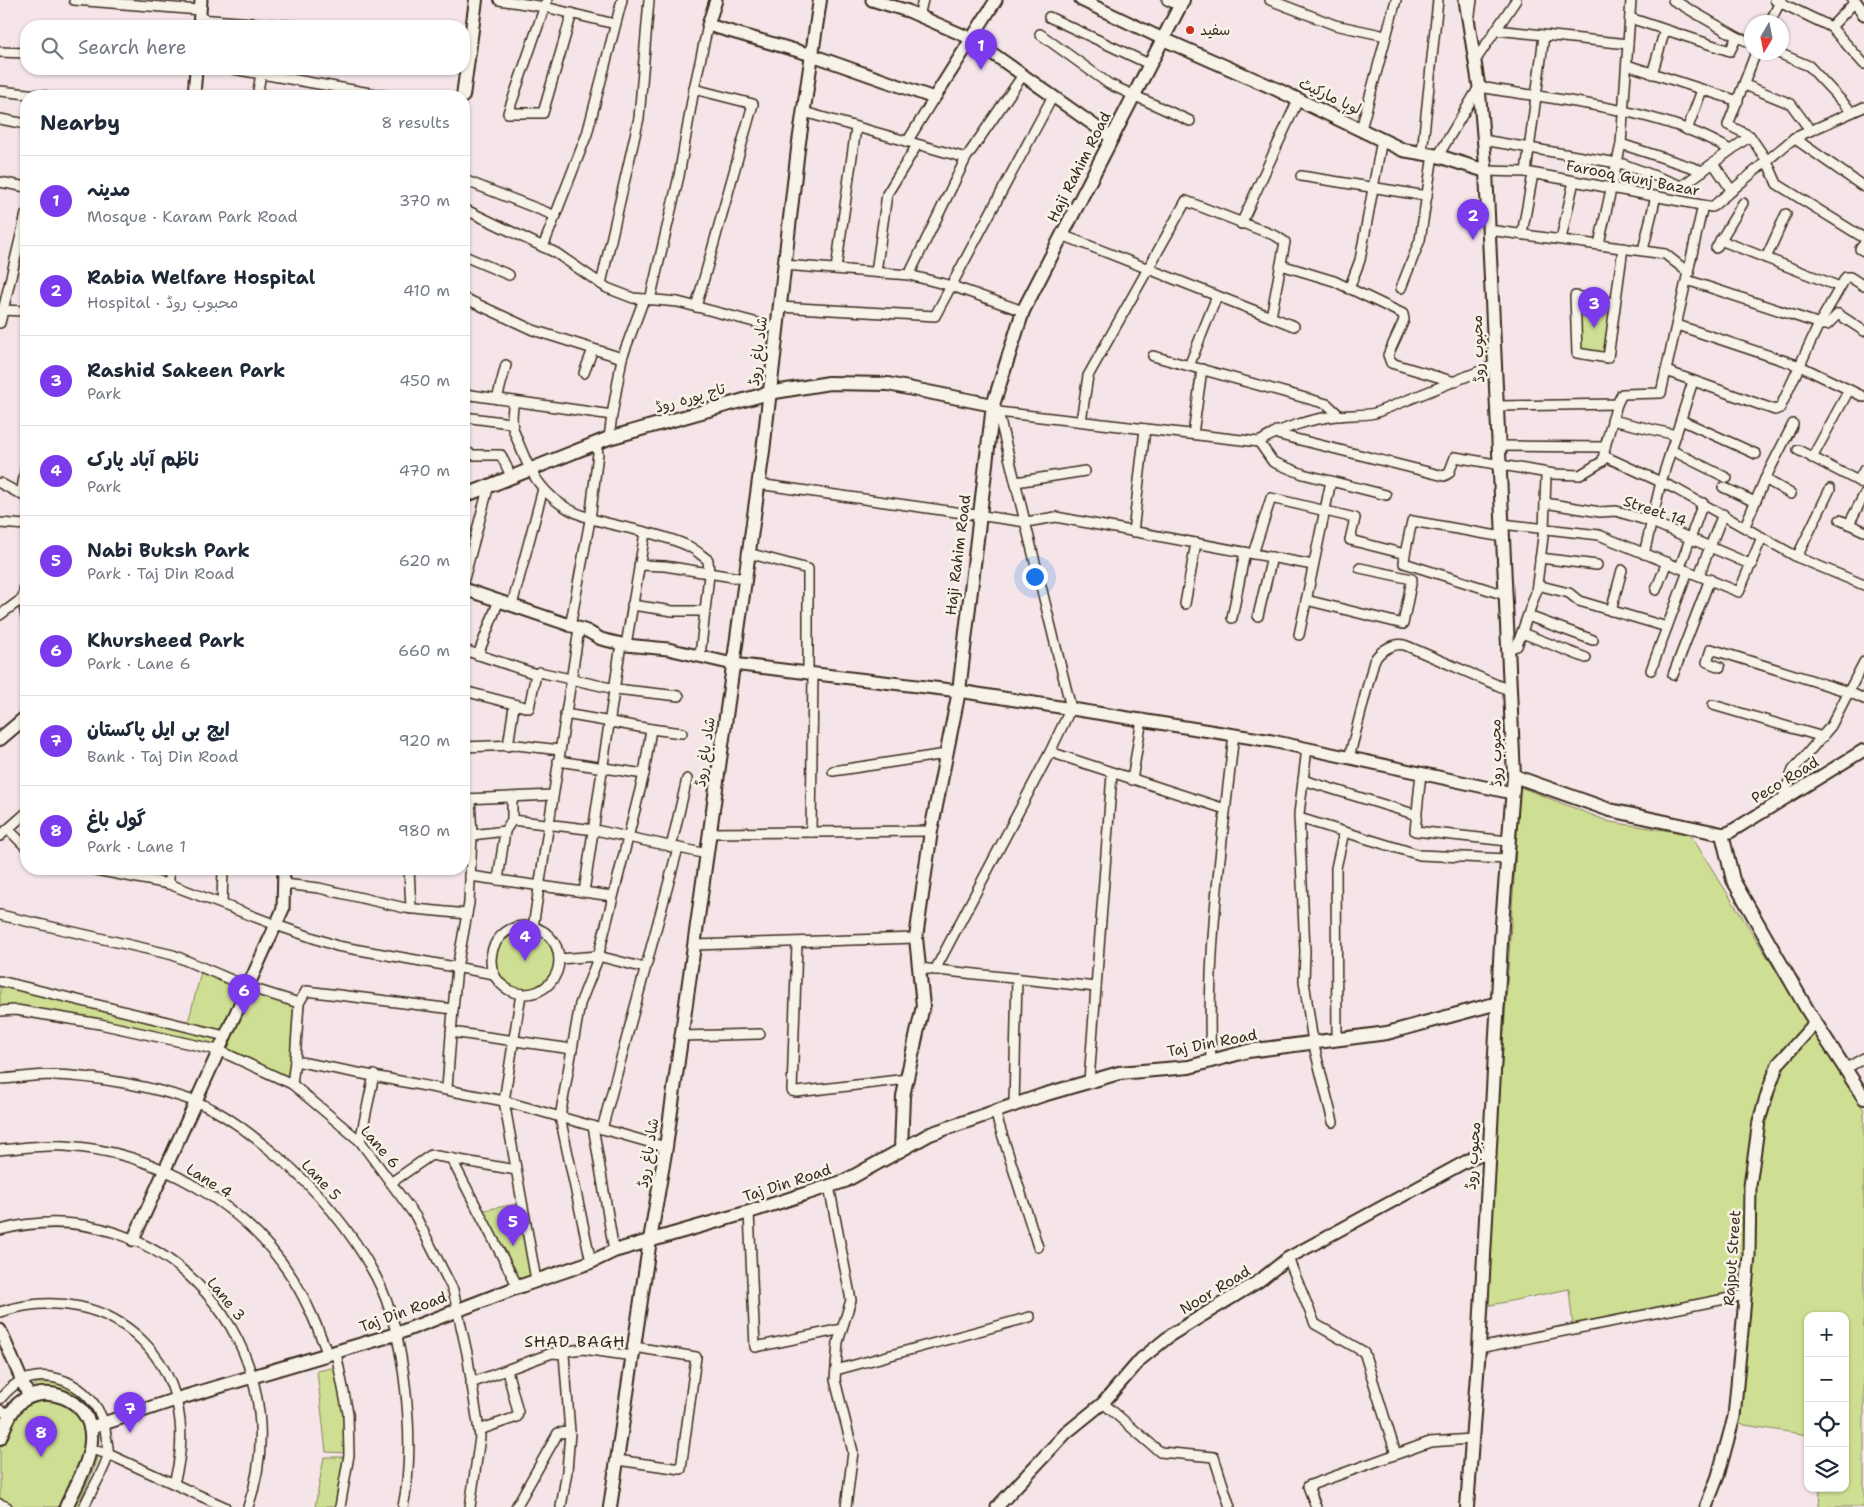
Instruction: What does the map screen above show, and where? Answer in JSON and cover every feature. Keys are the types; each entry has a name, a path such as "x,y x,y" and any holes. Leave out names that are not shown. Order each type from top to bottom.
{"main road":[{"path":"470,31 476,0"},
{"name":"شاد باغ روڈ","path":"610,1507 682,1036 758,484 784,265 820,0"},
{"name":"Haji Rahim Road","path":"900,1150 903,1096 923,1006 916,938 931,831 959,691 979,515 996,408 1023,311 1181,3"},
{"name":"لوہا مارکیٹ","path":"1162,39 1361,129 1403,150 1431,155 1486,171"},
{"path":"463,90 464,75"},
{"name":"محبوب روڈ","path":"1467,1507 1479,1348 1508,841 1514,776 1486,171"},
{"name":"تاج پورہ روڈ","path":"470,493 609,438 769,393 829,383 888,384 996,408"},
{"path":"0,739 20,722"},
{"path":"1514,776 1610,810 1722,834 1733,880 1816,1023 1864,1098"},
{"name":"Taj Din Road","path":"90,1428 177,1399 254,1378 396,1334 536,1280 591,1262 614,1251 749,1212 844,1181 930,1134 1089,1081 1119,1073 1189,1067 1248,1051 1387,1033 1498,1003"},
{"path":"0,1438 5,1412 28,1397 50,1393 62,1396 81,1409 90,1428 90,1449 66,1507"}],"street":[{"path":"74,0 101,1 247,20"},
{"path":"499,0 546,2 572,13 615,24"},
{"path":"543,247 588,134 622,0"},
{"path":"601,284 639,118 649,0"},
{"path":"609,438 622,358 647,299 679,176 694,89 708,25 716,0"},
{"path":"872,0 918,16 972,39 1112,138"},
{"path":"918,16 923,0"},
{"path":"907,142 996,0"},
{"path":"1081,0 1162,39"},
{"path":"1167,0 1181,3"},
{"path":"1270,0 1335,25 1386,36"},
{"path":"1361,129 1396,0"},
{"path":"1401,288 1420,240 1427,196 1431,155 1438,0"},
{"name":"محبوب روڈ","path":"1465,0 1479,87 1486,171"},
{"path":"1469,20 1472,0"},
{"path":"1475,61 1516,0"},
{"path":"1599,244 1621,144 1631,0"},
{"path":"1673,0 1744,40"},
{"path":"1773,15 1779,1 1831,27 1864,64"},
{"path":"1831,27 1854,1 1864,14"},
{"path":"546,2 508,113 543,113 572,13"},
{"path":"1049,17 1149,64"},
{"path":"1630,18 1730,51 1737,37"},
{"path":"708,25 812,55 934,98"},
{"path":"1496,30 1628,44"},
{"path":"1652,74 1665,30"},
{"path":"1040,34 1109,84 1190,121"},
{"path":"1522,234 1530,148 1544,36"},
{"path":"0,52 20,53"},
{"path":"1789,58 1809,66 1852,112"},
{"path":"1753,60 1728,125 1750,136 1767,161 1778,184 1864,238"},
{"path":"1626,65 1738,102"},
{"path":"194,90 196,75"},
{"path":"258,90 261,75"},
{"path":"267,75 353,90"},
{"path":"909,275 966,158 1023,75"},
{"path":"1745,85 1791,104 1810,130"},
{"path":"1431,155 1479,87 1623,111 1709,137 1730,150"},
{"path":"694,89 753,104 696,307"},
{"path":"1687,130 1702,90"},
{"path":"0,91 20,93"},
{"path":"780,307 935,316 1053,96"},
{"path":"1241,224 1298,100"},
{"name":"Farooq Gunj Bazar","path":"1486,171 1529,173 1712,207 1794,138 1864,106"},
{"path":"804,112 966,158"},
{"path":"0,120 20,123"},
{"path":"836,269 856,128"},
{"path":"1484,140 1617,163 1682,186 1750,136"},
{"path":"1794,138 1864,187"},
{"path":"1349,289 1360,260 1382,139"},
{"path":"1621,144 1703,171"},
{"path":"876,272 888,194 917,145"},
{"path":"1713,163 1732,190"},
{"path":"1301,176 1427,196"},
{"path":"1562,239 1574,181"},
{"path":"0,182 20,186"},
{"path":"470,182 556,216"},
{"path":"1643,250 1656,196"},
{"path":"1081,421 1088,376 1186,201 1241,224 1276,236 1285,242 1271,317"},
{"path":"1743,203 1718,244 1766,258 1840,287"},
{"path":"1276,431 1280,435 1444,476 1449,473 1455,457 1554,474 1580,475 1603,461 1612,420 1622,394 1661,393 1702,205"},
{"path":"470,212 556,253 601,284 632,298 696,307 777,328"},
{"path":"1766,258 1786,214"},
{"path":"1489,230 1665,254 1688,276 1819,324 1827,325 1838,314 1864,331"},
{"path":"1062,235 1294,326"},
{"path":"1864,244 1860,249 1864,251"},
{"path":"1615,302 1575,296 1577,353 1608,358 1623,248"},
{"path":"470,259 509,275"},
{"path":"0,323 2,310 20,260"},
{"path":"784,265 909,275 952,286 1023,311"},
{"path":"1281,265 1334,281 1405,317 1388,355 1391,363 1455,382"},
{"path":"1666,371 1775,410 1782,406 1819,324 1840,287 1848,276 1864,286"},
{"path":"1190,366 1217,296"},
{"path":"470,301 532,330 622,358"},
{"path":"2,310 20,311"},
{"path":"1677,325 1800,366 1864,397"},
{"path":"584,373 593,349"},
{"path":"1153,356 1328,404 1340,416"},
{"path":"497,399 506,365"},
{"path":"935,970 1050,752 1071,708 996,408 1081,421 1259,442 1276,431 1340,416 1375,414 1495,365"},
{"path":"1193,434 1202,369"},
{"path":"1644,554 1661,482 1693,380"},
{"path":"1812,458 1849,390"},
{"path":"470,395 612,416"},
{"path":"514,401 510,423 529,469 543,489 572,512 590,520 687,545 708,560 709,575 700,656"},
{"path":"1497,406 1617,404"},
{"path":"470,417 510,423"},
{"path":"1612,420 1676,435"},
{"path":"1681,420 1756,454"},
{"path":"1744,526 1793,424"},
{"path":"1133,532 1145,428"},
{"path":"1259,442 1273,462 1331,481 1386,495"},
{"path":"533,927 570,678 574,628 598,453 595,443"},
{"path":"1499,446 1604,452 1703,503 1797,557 1864,585"},
{"path":"1671,450 1727,478"},
{"path":"1798,450 1861,482 1864,470"},
{"path":"470,454 501,455 511,476"},
{"path":"1016,482 1084,471"},
{"path":"1508,649 1517,646 1528,616 1536,585 1544,529 1546,478"},
{"path":"1765,479 1791,494"},
{"path":"1299,635 1331,481"},
{"path":"0,483 20,494"},
{"path":"758,484 1026,522 1056,517 1313,565"},
{"path":"470,557 489,485"},
{"path":"1723,487 1755,502"},
{"path":"512,605 543,489"},
{"path":"1797,557 1830,490"},
{"path":"1850,524 1864,495"},
{"path":"1232,618 1249,553 1271,498 1355,518 1350,540 1405,554"},
{"name":"Street 14","path":"1545,503 1600,512 1616,511 1652,522 1752,565"},
{"path":"1651,670 1667,627 1684,569 1690,538 1703,503"},
{"path":"1699,575 1723,514"},
{"path":"1840,520 1864,531"},
{"path":"1505,595 1404,563 1412,521 1502,530 1544,529 1599,535 1739,592 1752,565 1762,537"},
{"path":"0,523 20,525"},
{"path":"584,892 595,830 615,688 645,533"},
{"path":"1185,604 1196,543"},
{"path":"748,553 808,568 811,673 811,832"},
{"path":"1258,616 1272,557"},
{"path":"1540,558 1597,565"},
{"path":"1656,590 1667,562"},
{"path":"639,565 665,566 709,575 745,579"},
{"path":"1306,600 1403,624 1412,579 1360,568"},
{"path":"1611,611 1622,570"},
{"path":"1673,675 1710,579"},
{"path":"1536,585 1569,593 1579,601 1667,627"},
{"path":"470,591 601,639 623,645 668,649 733,664 959,691 1234,734 1421,772 1512,793"},
{"path":"0,615 20,600"},
{"path":"478,655 499,600"},
{"path":"632,606 674,611 705,611"},
{"path":"1528,616 1594,640"},
{"path":"1522,634 1586,658"},
{"path":"1349,758 1374,661 1380,653 1396,644 1408,646 1510,691"},
{"path":"1720,666 1707,662 1711,648 1849,692 1864,699"},
{"path":"470,652 536,674 539,672 615,688 679,696"},
{"path":"1782,800 1793,770 1839,713 1864,662"},
{"path":"470,693 514,706 529,708 536,674"},
{"path":"1713,705 1822,736"},
{"path":"508,746 514,706"},
{"path":"565,714 682,733"},
{"path":"1132,780 1142,719"},
{"path":"591,1262 560,1117 580,1004 598,956 644,774 651,728"},
{"path":"1211,1061 1209,1015 1234,734"},
{"path":"470,748 508,746 560,750"},
{"path":"1307,748 1299,818 1305,951 1304,981 1313,1042 1333,1122"},
{"name":"Peco Road","path":"1722,834 1730,832 1864,750"},
{"path":"1050,752 1112,774 1226,809"},
{"path":"833,770 946,754"},
{"path":"558,761 644,774"},
{"path":"1421,772 1415,831 1508,841"},
{"path":"1089,1081 1112,774"},
{"path":"602,1129 645,968 674,847 687,779"},
{"path":"1303,780 1417,815"},
{"path":"470,799 553,795"},
{"path":"498,880 505,832 512,820 512,797"},
{"path":"0,836 20,818"},
{"path":"1299,818 1420,855 1507,859"},
{"path":"512,820 595,830 707,854"},
{"path":"8,829 20,841"},
{"path":"710,834 931,831"},
{"path":"470,836 505,832"},
{"path":"1337,1039 1336,868 1344,832"},
{"path":"122,875 169,884 337,946 494,974"},
{"path":"169,875 169,884"},
{"path":"222,904 223,875"},
{"path":"133,1240 283,909 284,875"},
{"path":"410,875 411,909"},
{"path":"447,1088 457,968 467,914 470,876 612,896"},
{"path":"284,884 319,888 411,909 467,914"},
{"path":"0,915 173,955 248,987 299,1003"},
{"path":"522,926 533,927 552,938 557,948 559,959 558,970 548,984 533,993 521,994 500,984 494,974 491,953 499,938 512,928 522,926"},
{"path":"694,945 916,938"},
{"path":"797,943 792,1091 797,1092 907,1079"},
{"path":"559,959 598,956 645,968"},
{"path":"919,968 1096,987"},
{"path":"1014,1105 1017,978"},
{"path":"0,981 225,1036"},
{"path":"292,1084 299,1003 306,991 453,1009"},
{"path":"521,994 504,1101 536,1280"},
{"name":"Lane 6","path":"0,1012 16,1010 100,1024 218,1050 292,1084 360,1141 416,1216 453,1290 472,1383 480,1437 470,1507"},
{"name":"Rajput Street","path":"1706,1507 1718,1476 1734,1416 1745,1295 1750,1186 1760,1121 1768,1090 1778,1064 1816,1023"},
{"path":"451,1032 572,1049"},
{"path":"682,1036 760,1034"},
{"path":"1845,1069 1864,1058"},
{"path":"295,1061 447,1088 504,1101 666,1147"},
{"name":"Lane 5","path":"0,1079 52,1075 106,1080 194,1102 226,1118 261,1142 307,1181 342,1224 377,1278 396,1334 407,1400 409,1434 409,1458 403,1507"},
{"path":"360,1141 374,1075"},
{"path":"995,1112 1038,1247"},
{"path":"593,1126 614,1251"},
{"name":"Lane 4","path":"0,1150 40,1146 91,1150 133,1159 165,1171 203,1190 224,1205 267,1245 293,1279 332,1354 348,1413 350,1455 340,1507"},
{"name":"Noor Road","path":"997,1507 1066,1433 1103,1403 1141,1358 1172,1334 1259,1281 1288,1258 1476,1156 1490,1154"},
{"path":"392,1182 431,1155 516,1170"},
{"path":"451,1158 518,1287"},
{"path":"829,1186 851,1300 838,1342 836,1370 836,1380 853,1452 846,1507"},
{"path":"749,1212 754,1348 842,1329"},
{"name":"Lane 3","path":"0,1230 35,1224 60,1224 110,1232 133,1240 174,1264 210,1295 236,1334 254,1378 260,1405 262,1434 260,1462 248,1507"},
{"path":"1288,1258 1315,1324 1364,1352 1396,1454"},
{"path":"1479,1348 1745,1295"},
{"path":"0,1312 21,1306 49,1303 78,1306 105,1315 129,1330 150,1349 166,1373 177,1399 182,1441 180,1462 174,1483"},
{"path":"836,1370 1030,1317"},
{"path":"0,1330 28,1397"},
{"path":"472,1383 559,1352 582,1349 696,1356 681,1469 617,1460"},
{"path":"559,1352 564,1354 570,1432 567,1471 561,1507"},
{"path":"479,1430 517,1417 518,1412 508,1370"},
{"path":"0,1399 21,1381 34,1377 61,1379 78,1386 93,1401 105,1422 108,1454 84,1507"},
{"path":"1103,1403 1160,1452 1214,1457 1230,1507"},
{"path":"516,1507 558,1433 570,1432"},
{"path":"1316,1507 1308,1486 1430,1442 1471,1439"},
{"path":"90,1449 108,1454 225,1507"},
{"path":"0,1504 6,1507"}],"green space":[{"path":"1575,296 1615,303 1608,358 1577,353"},
{"path":"1520,787 1610,822 1690,834 1864,1110 1864,1507 1819,1507 1820,1492 1849,1492 1849,1312 1804,1312 1804,1434 1732,1423 1745,1296 1573,1327 1569,1289 1486,1306"},
{"path":"525,926 538,929 549,936 556,947 559,960 556,973 549,984 538,991 525,994 512,991 501,984 494,973 491,960 494,947 501,936 512,929"},
{"path":"202,968 299,1003 292,1084 218,1050 100,1024 0,1011 0,982 187,1027"},
{"path":"522,1203 536,1280 518,1287 479,1211"},
{"path":"336,1367 346,1414 346,1453 326,1452 317,1371"},
{"path":"37,1383 62,1383 76,1390 94,1412 90,1414 36,1389 34,1385"},
{"path":"51,1399 65,1403 83,1419 88,1445 60,1507 13,1507 0,1501 0,1446 3,1436 18,1413 32,1403"},
{"path":"324,1457 347,1457 337,1507 315,1507"},
{"path":"94,1458 96,1458 97,1462 77,1507 71,1507"}],"place":[{"name":"سفید","path":"1190,30"},
{"name":"مدینہ","path":"981,70"},
{"name":"Rabia Welfare Hospital","path":"1473,240"},
{"name":"Rashid Sakeen Park","path":"1594,328"},
{"name":"ناظم آباد پارک","path":"525,961"},
{"name":"Khursheed Park","path":"244,1015"},
{"name":"Nabi Buksh Park","path":"513,1246"},
{"name":"ایچ بی ایل پاکستان","path":"130,1433"},
{"name":"گول باغ","path":"41,1457"}],"district":[{"name":"SHAD BAGH","path":"575,1341"}]}
